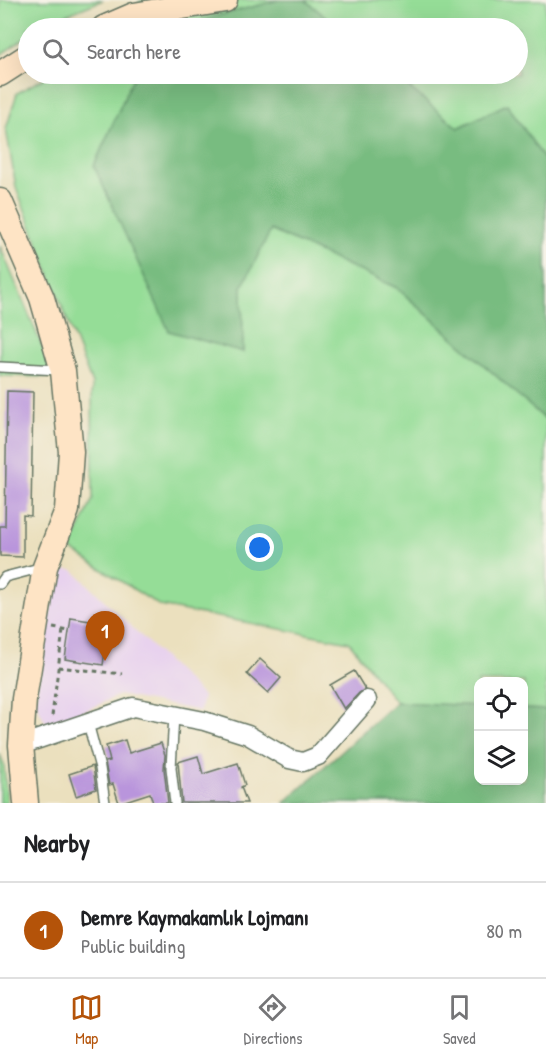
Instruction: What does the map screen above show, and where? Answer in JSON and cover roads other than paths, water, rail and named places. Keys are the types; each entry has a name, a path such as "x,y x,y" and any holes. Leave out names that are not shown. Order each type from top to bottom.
{"street":[{"path":"127,18 225,0"},
{"path":"0,74 18,62"},
{"path":"0,201 42,298 63,370 71,452 67,510 45,567 24,699 21,745 26,803"},
{"path":"21,745 133,707 204,721 248,735 289,759 303,762 318,756 368,700"}],"lane":[{"path":"0,368 63,370"},
{"path":"0,584 4,577 45,567"},
{"path":"174,715 171,768 175,803"},
{"path":"88,723 100,768 105,803"}],"place":[{"name":"Demre Kaymakamlık Lojmanı","path":"105,661"}]}
